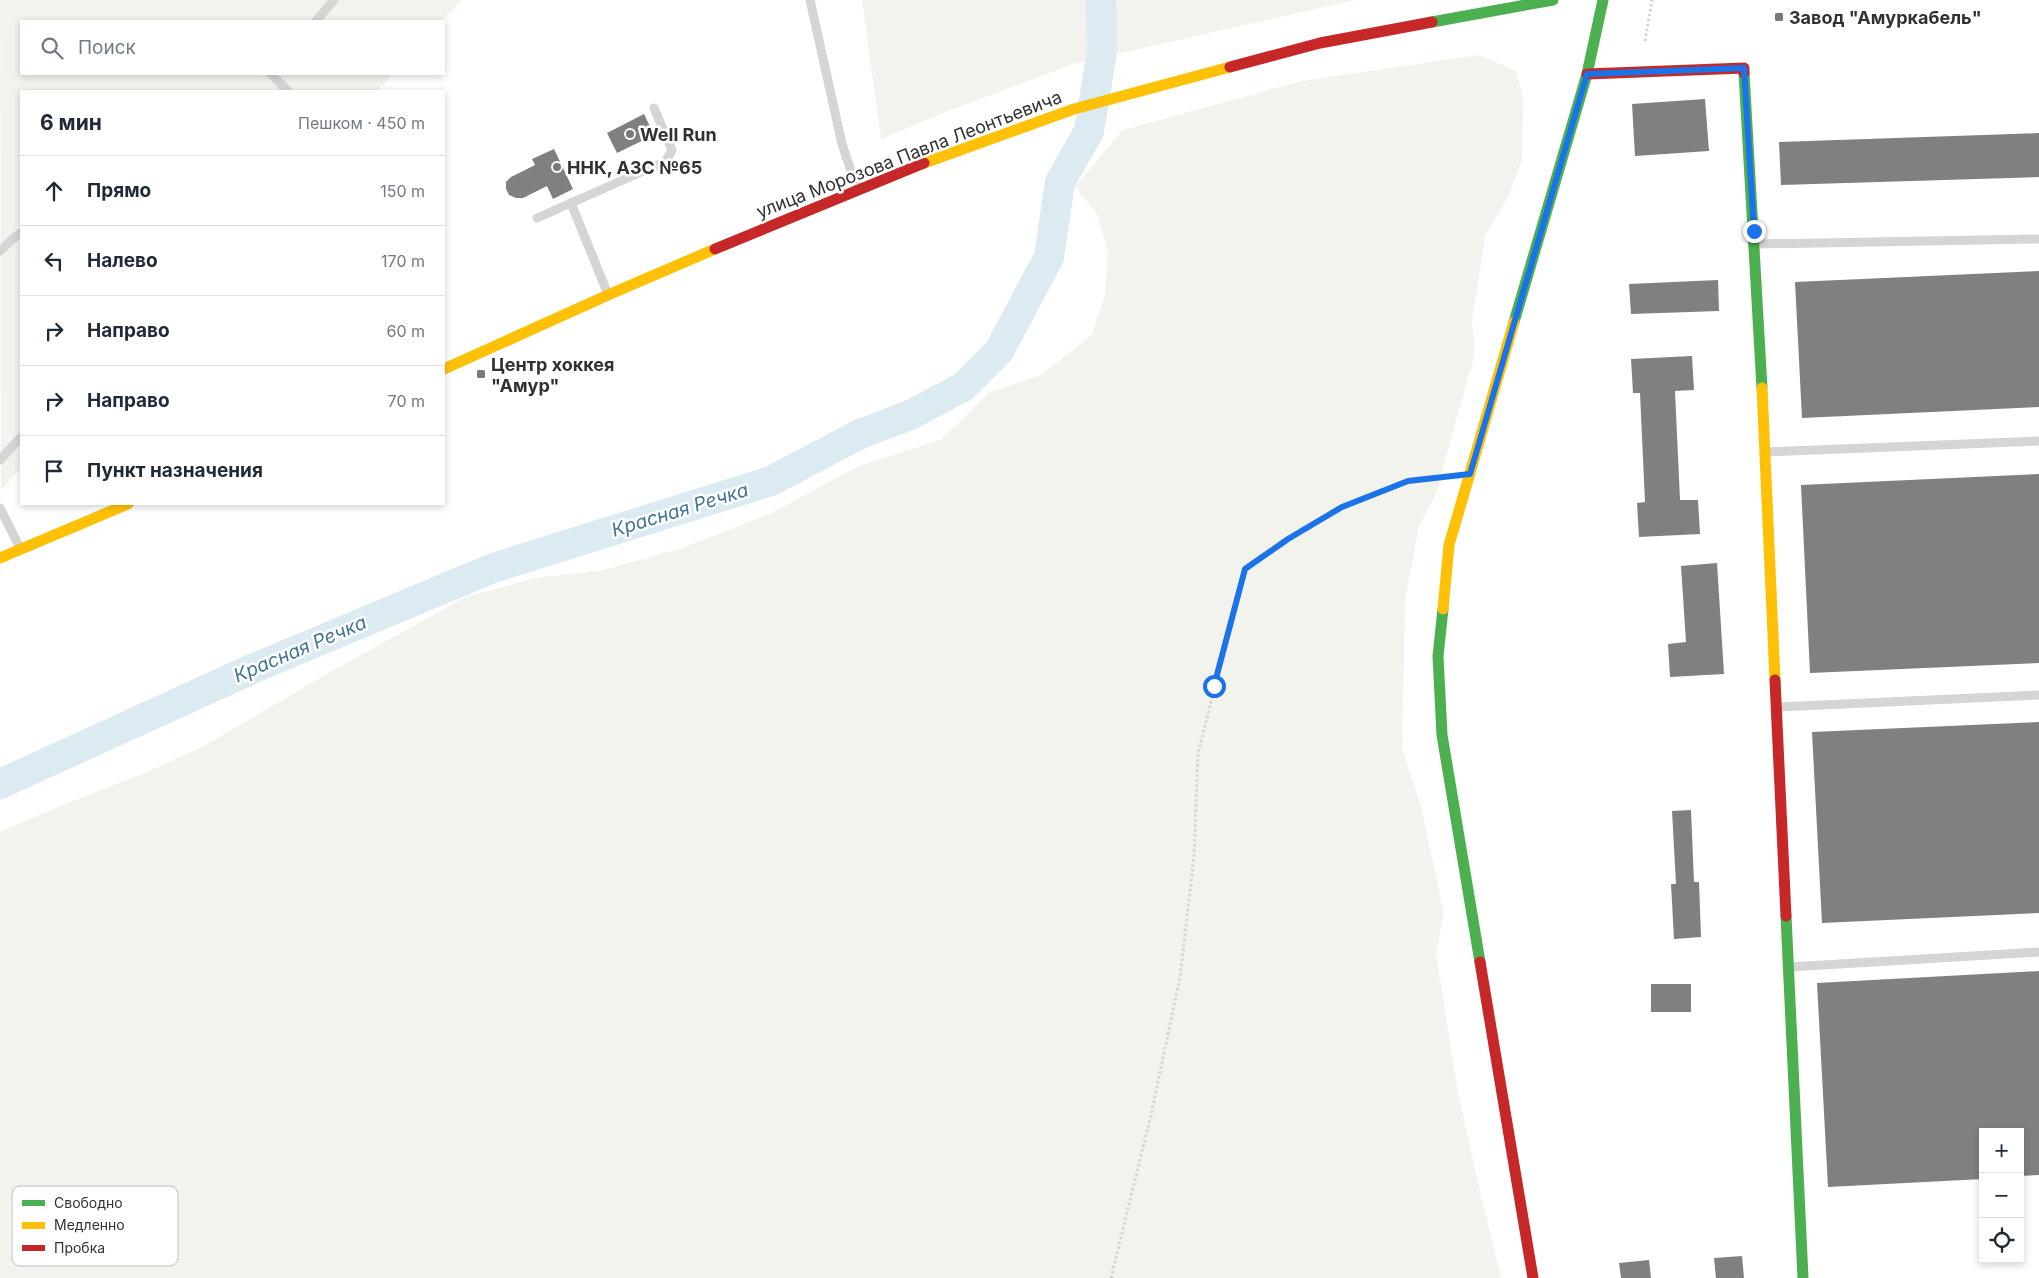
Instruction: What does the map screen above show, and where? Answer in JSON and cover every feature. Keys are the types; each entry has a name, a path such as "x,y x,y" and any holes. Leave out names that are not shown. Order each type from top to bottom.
{"street":[{"name":"улица Морозова Павла Леонтьевича","path":"445,369 608,295 858,190 944,155 1074,109 1190,76 1320,43 1553,0"},
{"path":"1533,1278 1442,734 1438,656 1449,545 1587,74 1603,0"},
{"path":"1587,74 1744,68 1803,1278"},
{"path":"0,558 126,505"}],"lane":[{"path":"317,20 334,0"},
{"path":"810,0 842,144 858,190"},
{"path":"272,75 287,90"},
{"path":"537,218 666,161 672,150 654,108"},
{"path":"572,203 608,295"},
{"path":"0,251 20,234"},
{"path":"1754,244 2039,238"},
{"path":"0,460 20,438"},
{"path":"1763,452 2039,441"},
{"path":"0,508 21,549"},
{"path":"1775,707 2039,695"},
{"path":"1788,967 2039,952"}],"path":[{"path":"1645,41 1652,0"},
{"path":"1111,1278 1151,1115 1180,977 1194,857 1198,753 1245,569 1288,539 1342,507 1408,481 1470,474"}],"shaded area":[{"path":"0,0 462,0 443,20 20,20 20,75 392,75 377,90 20,90 20,470 1,490"},
{"path":"862,0 1355,0 1073,64 938,115 881,139"},
{"path":"1479,55 1516,71 1523,98 1522,160 1508,197 1485,236 1472,322 1475,353 1434,499 1419,525 1405,601 1402,748 1421,807 1444,913 1436,954 1458,1092 1501,1278 0,1278 0,832 145,773 204,746 332,671 466,597 535,578 603,570 680,549 772,513 859,466 941,440 990,392 1041,375 1091,336 1105,294 1108,253 1098,215 1075,187 1123,130 1302,81"}],"building":[{"path":"1705,99 1709,151 1635,156 1632,104"},
{"name":"Well Run","path":"644,114 654,135 617,153 607,133"},
{"path":"2039,133 2039,177 1781,185 1779,142"},
{"path":"554,149 573,189 553,199 547,186 523,198 509,195 506,189 506,182 511,177 535,165 532,159"},
{"path":"2039,271 2039,407 1802,418 1795,282"},
{"path":"1718,280 1719,311 1631,314 1629,284"},
{"path":"1692,356 1694,390 1675,391 1680,500 1698,500 1700,534 1639,537 1637,503 1645,502 1640,393 1633,393 1631,359"},
{"path":"2039,474 2039,663 1810,673 1801,485"},
{"path":"1717,563 1724,674 1670,677 1668,644 1686,642 1681,566"},
{"path":"2039,722 2039,913 1822,923 1812,732"},
{"path":"1691,810 1694,882 1699,882 1701,937 1674,939 1671,884 1676,884 1672,811"},
{"path":"2039,971 2039,1175 2024,1176 2024,1128 1979,1128 1979,1179 1828,1187 1817,983"},
{"path":"1651,984 1691,984 1691,1012 1651,1012"},
{"path":"1742,1256 1744,1278 1716,1278 1714,1258"},
{"path":"1649,1260 1651,1278 1621,1278 1619,1263"}],"waterway":[{"name":"Красная Речка","path":"0,784 252,669 493,568 771,481 860,434 910,415 963,387 999,351 1049,257 1060,182 1089,131 1102,52 1101,0"}],"traffic: fast":[{"path":"1432,22 1553,0"},
{"path":"1514,322 1587,74 1603,0"},
{"path":"1744,73 1762,388"},
{"path":"1443,609 1438,656 1442,735 1480,962"},
{"path":"1786,916 1803,1278"}],"traffic: slow":[{"path":"924,163 1074,109 1230,67"},
{"path":"445,369 715,249"},
{"path":"1443,609 1449,545 1514,322"},
{"path":"1762,388 1775,680"},
{"path":"0,558 126,505"}],"traffic: jam":[{"path":"1230,67 1320,43 1432,22"},
{"path":"1587,74 1744,68 1744,73"},
{"path":"715,249 924,163"},
{"path":"1775,680 1786,916"},
{"path":"1480,962 1533,1278"}],"place":[{"name":"Завод \"Амуркабель\"","path":"1779,17"},
{"name":"Well Run","path":"630,134"},
{"name":"ННК, АЗС №65","path":"557,167"},
{"name":"Центр хоккея \"Амур\"","path":"481,374"}],"route":[{"path":"1214,686 1245,569 1288,539 1342,507 1408,481 1470,474 1587,74 1744,68 1754,231"}]}
